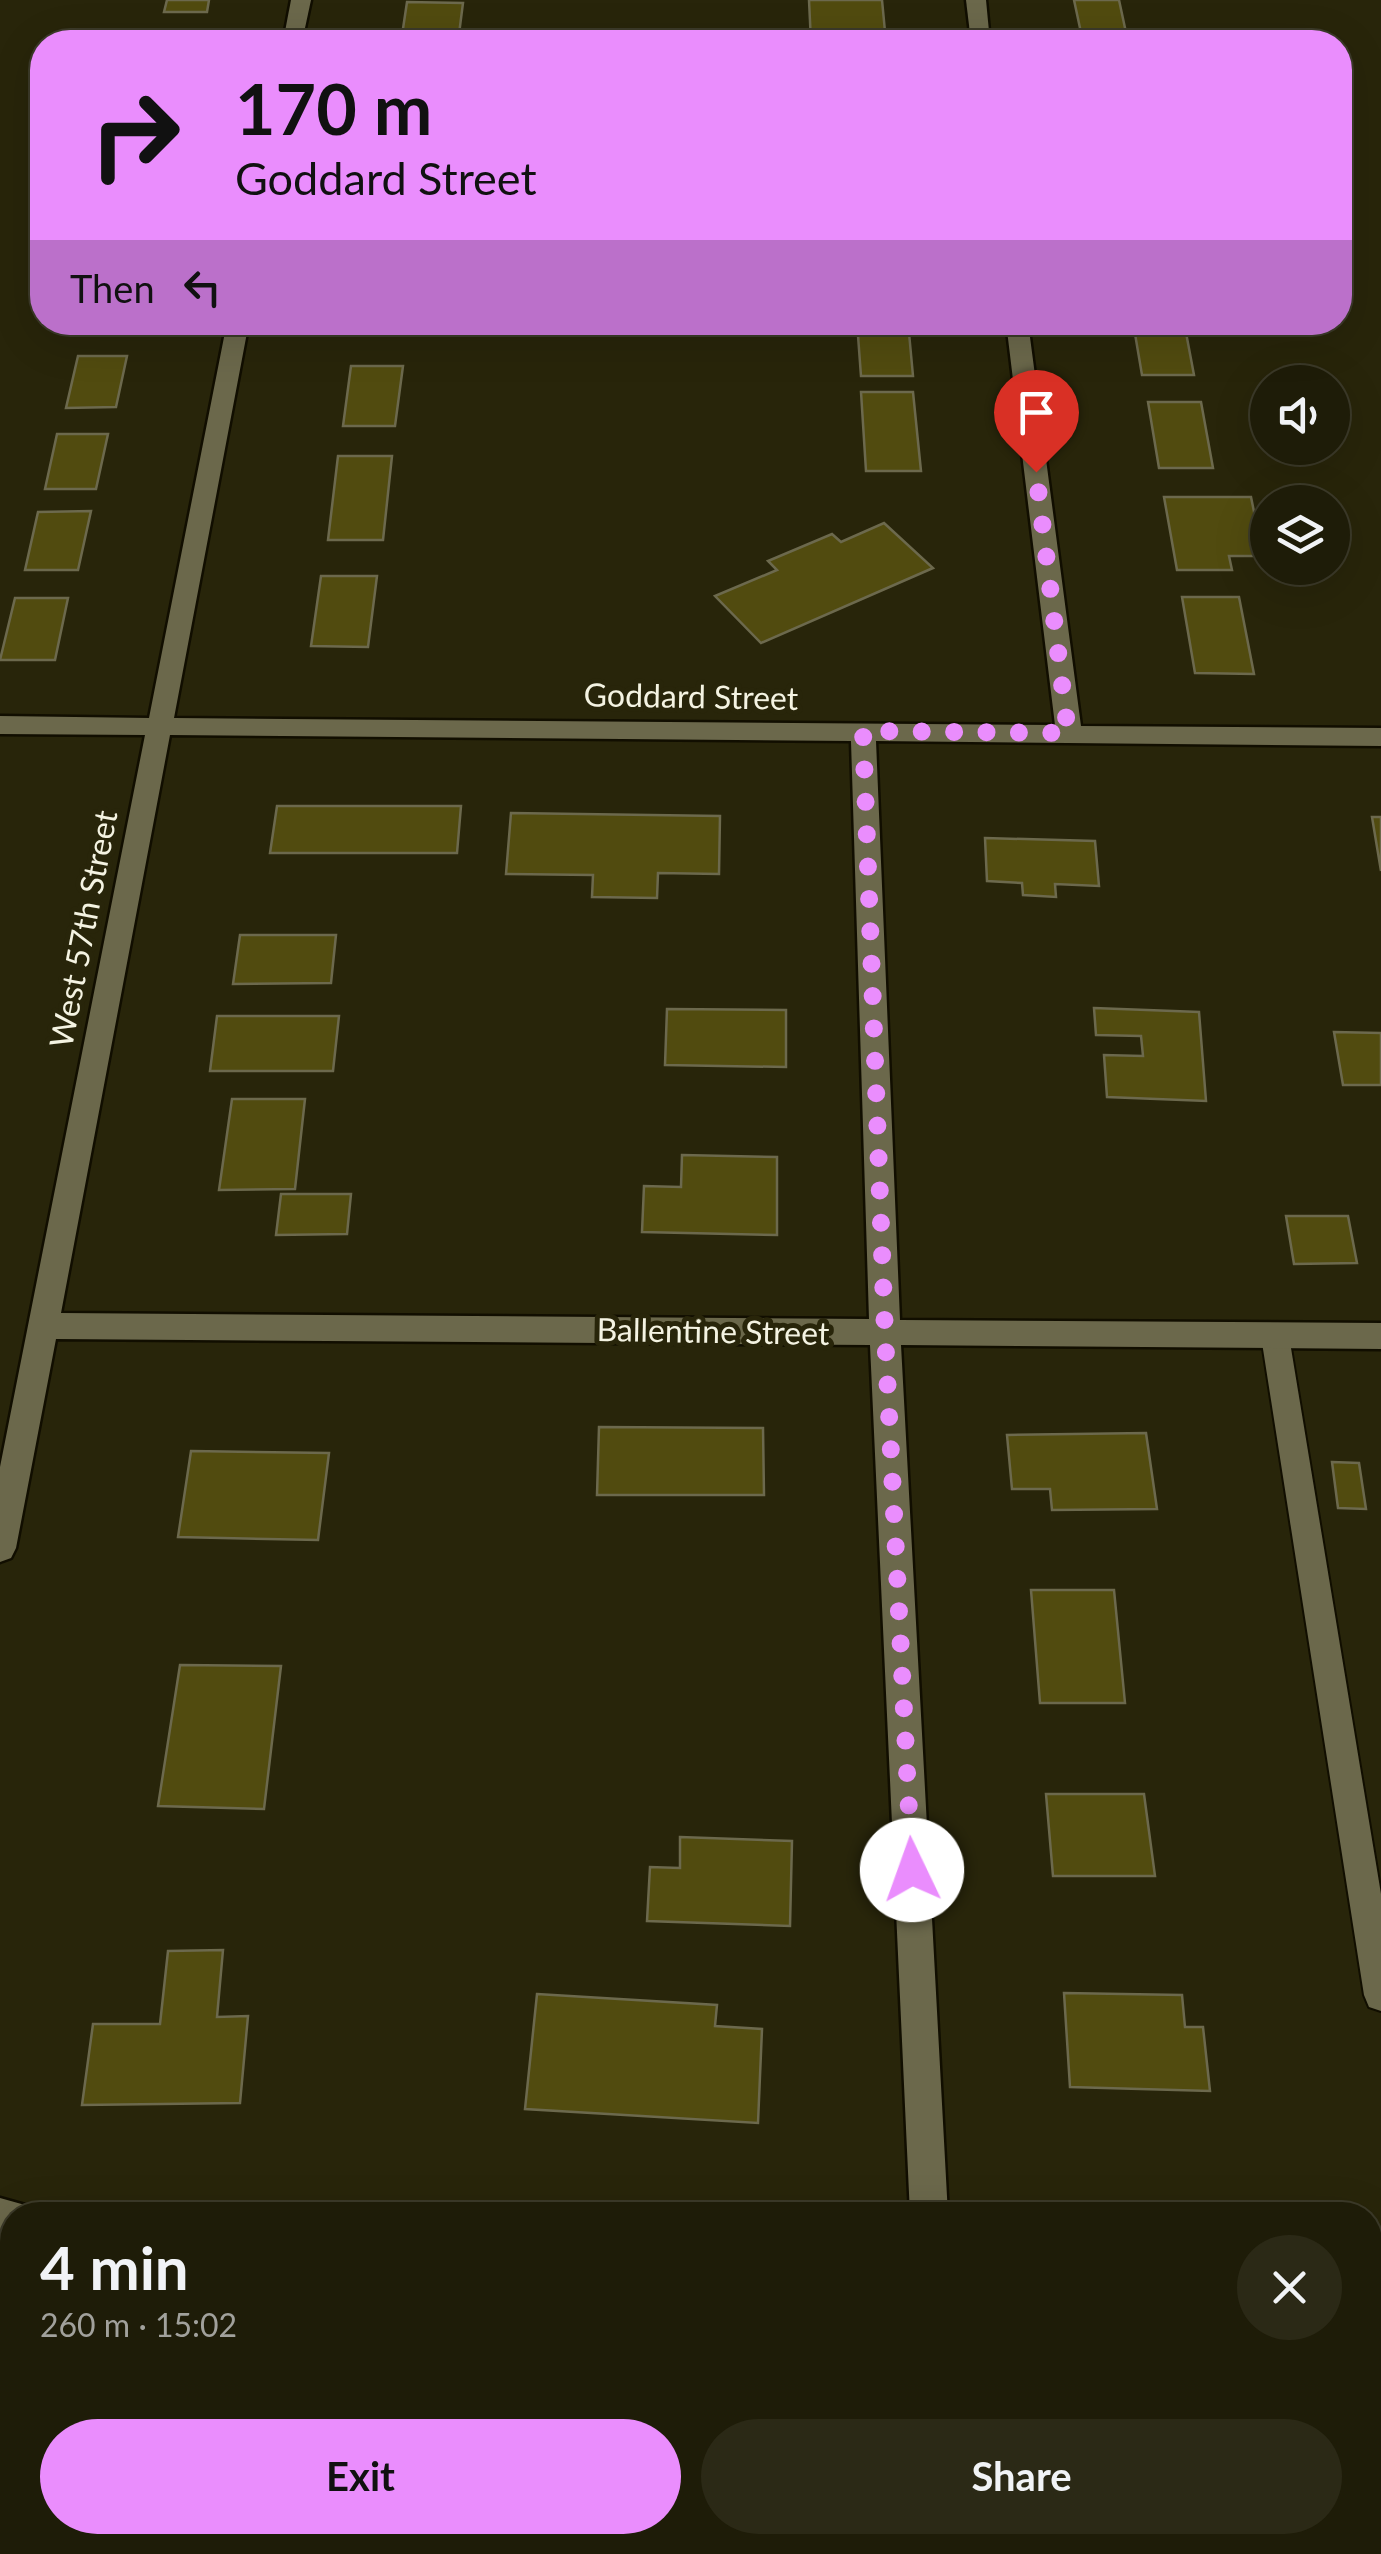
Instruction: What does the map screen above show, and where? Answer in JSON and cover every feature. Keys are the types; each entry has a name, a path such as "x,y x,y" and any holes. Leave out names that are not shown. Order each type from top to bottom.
{"street":[{"path":"296,30 302,0"},
{"path":"976,0 980,30"},
{"name":"West 57th Street","path":"0,1548 235,335"},
{"path":"1018,335 1068,733"},
{"name":"Goddard Street","path":"0,725 1381,737"},
{"path":"863,731 885,1334 927,2202"},
{"name":"Ballentine Street","path":"45,1326 1381,1336"}],"lane":[{"path":"1275,1336 1381,1995"}],"building":[{"path":"167,0 209,0 207,12 164,12"},
{"path":"809,0 882,0 885,30 810,30"},
{"path":"1074,0 1119,0 1125,30 1080,30"},
{"path":"407,2 463,3 460,30 403,30"},
{"path":"858,335 909,335 913,376 861,376"},
{"path":"1135,335 1186,335 1194,375 1142,375"},
{"path":"78,356 127,356 116,407 66,408"},
{"path":"351,366 403,366 395,426 343,426"},
{"path":"861,392 913,392 921,471 866,471"},
{"path":"1148,402 1201,402 1213,468 1159,468"},
{"path":"57,434 108,434 96,489 45,489"},
{"path":"338,456 392,456 383,540 328,540"},
{"path":"1164,497 1250,497 1250,556 1229,556 1232,570 1177,570"},
{"path":"91,511 78,570 25,570 38,512"},
{"path":"884,523 933,568 761,643 715,596 777,570 768,561 832,534 841,542"},
{"path":"321,576 377,576 368,647 311,646"},
{"path":"1182,597 1239,597 1254,674 1195,673"},
{"path":"15,598 68,598 55,660 0,660"},
{"path":"277,806 461,806 457,853 270,853"},
{"path":"511,813 720,816 719,874 658,873 657,898 592,897 593,875 506,874"},
{"path":"1372,817 1381,817 1381,871"},
{"path":"985,838 1095,841 1099,886 1055,884 1056,897 1023,895 1022,883 987,881"},
{"path":"240,935 336,935 331,983 233,984"},
{"path":"1094,1008 1199,1012 1206,1101 1107,1097 1104,1055 1143,1056 1141,1036 1096,1035"},
{"path":"667,1009 786,1010 786,1067 665,1065"},
{"path":"217,1016 339,1016 333,1071 210,1071"},
{"path":"1334,1032 1381,1033 1381,1085 1343,1085"},
{"path":"232,1099 305,1099 295,1189 219,1190"},
{"path":"682,1155 777,1157 777,1235 642,1232 644,1186 681,1187"},
{"path":"281,1194 351,1194 347,1234 276,1235"},
{"path":"1286,1216 1348,1216 1357,1263 1294,1264"},
{"path":"599,1427 763,1428 764,1495 597,1495"},
{"path":"1146,1433 1157,1509 1052,1510 1050,1489 1012,1489 1007,1435"},
{"path":"191,1451 329,1453 318,1540 178,1537"},
{"path":"1332,1462 1359,1463 1366,1509 1338,1508"},
{"path":"1031,1590 1114,1590 1125,1703 1040,1703"},
{"path":"180,1665 281,1666 264,1809 158,1806"},
{"path":"1046,1794 1144,1794 1155,1876 1053,1876"},
{"path":"680,1837 792,1841 790,1926 647,1921 650,1867 680,1868"},
{"path":"223,1950 217,2017 248,2016 240,2103 82,2105 93,2024 160,2024 168,1951"},
{"path":"1064,1993 1182,1995 1185,2027 1203,2027 1210,2091 1070,2087"},
{"path":"537,1994 717,2005 715,2026 762,2029 758,2123 525,2109"}],"route":[{"path":"912,1870 885,1334 863,731 1068,733 1036,472"}]}
